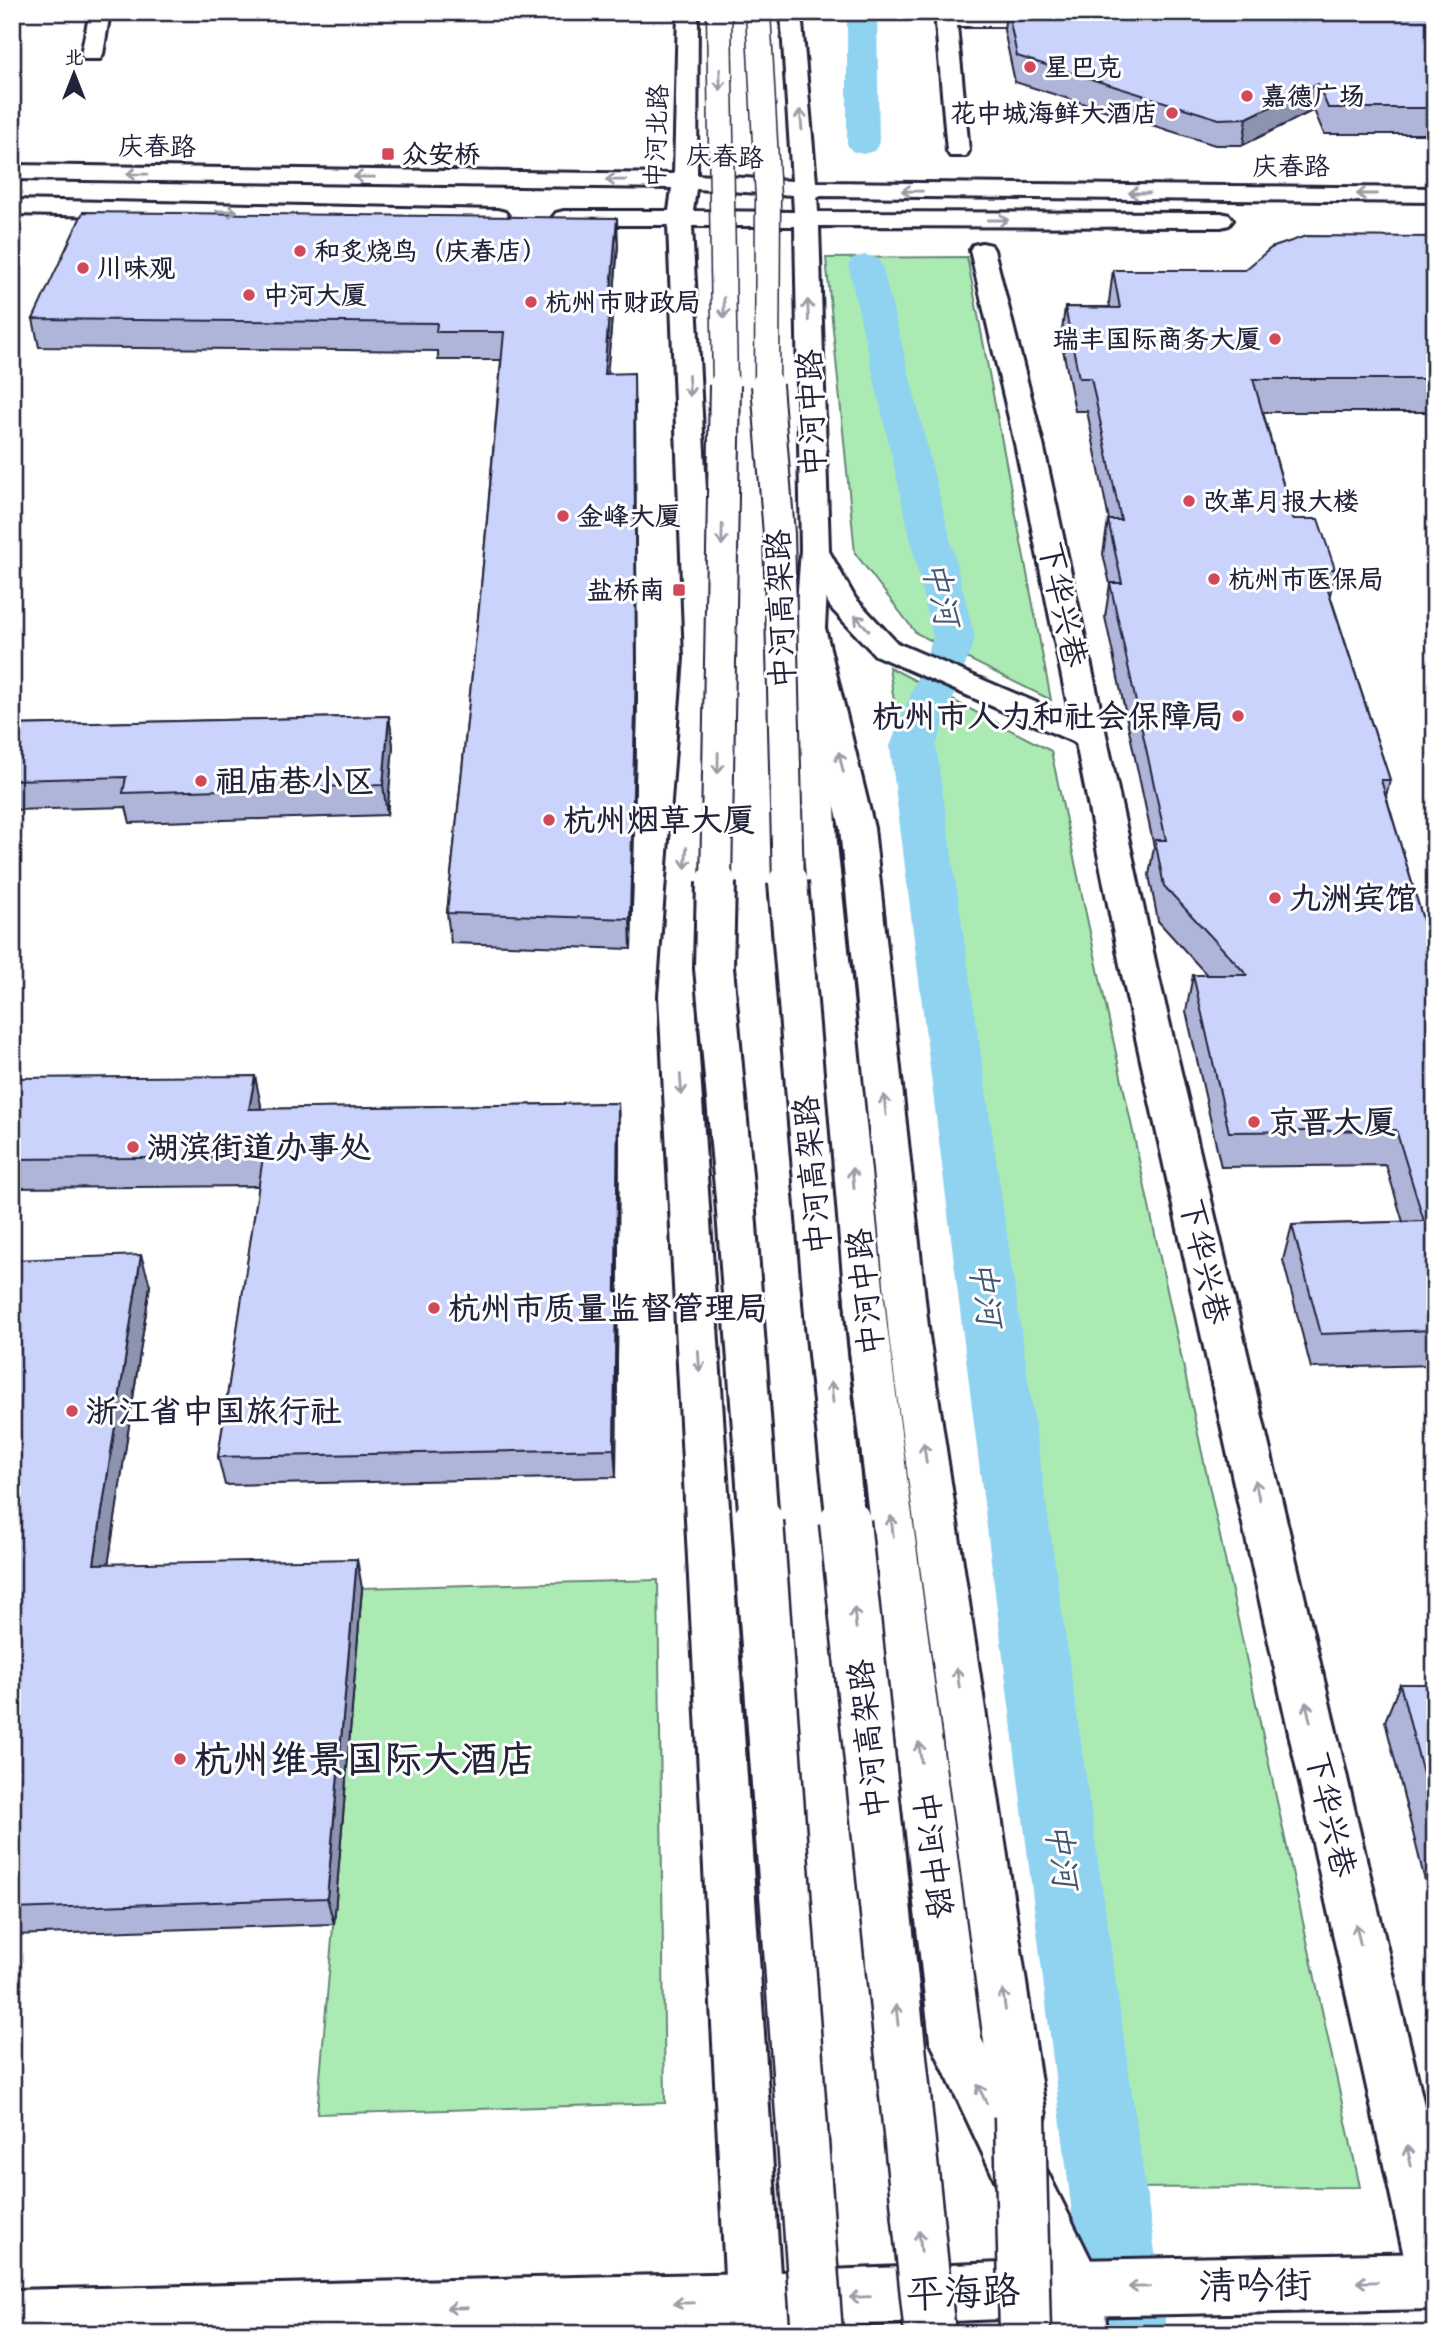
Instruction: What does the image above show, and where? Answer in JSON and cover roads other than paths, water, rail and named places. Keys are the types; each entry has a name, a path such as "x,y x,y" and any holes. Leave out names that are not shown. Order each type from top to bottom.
{"main road":[{"path":"92,54 100,12"},
{"name":"中河北路","path":"680,220 685,181 688,12"},
{"name":"中河高架路","path":"719,12 725,388 714,968 736,1212 817,2334"},
{"name":"中河高架路","path":"758,12 768,198 766,375 779,534 788,883 825,1326 930,2334"},
{"path":"791,12 807,220"},
{"path":"958,151 945,16 1085,20"},
{"name":"庆春路","path":"12,172 685,181 805,188 1435,195"},
{"path":"12,207 516,217"},
{"name":"庆春路","path":"544,218 1241,219"},
{"path":"680,220 700,658 677,996 754,2317"},
{"name":"中河中路","path":"807,220 815,550 810,628 820,843 867,1326 956,2041 1077,2311"},
{"name":"下华兴巷","path":"982,250 1029,443 1142,983 1435,2270"},
{"path":"815,550 842,602 886,649 1091,738"},
{"path":"810,628 857,828 909,1336 1020,2116 1025,2334"},
{"name":"清吟街","path":"1077,2311 1435,2281"},
{"name":"平海路","path":"12,2318 754,2317 1077,2311"}],"waterway":[{"name":"中河","path":"862,12 863,144"},
{"name":"中河","path":"865,265 954,638 913,746 1127,2334"}],"place":[{"name":"星巴克","path":"1030,67"},
{"name":"嘉德广场","path":"1247,96"},
{"name":"花中城海鲜大酒店","path":"1172,113"},
{"name":"众安桥","path":"388,154"},
{"name":"和炙烧鸟（庆春店）","path":"300,251"},
{"name":"川味观","path":"83,268"},
{"name":"中河大厦","path":"249,295"},
{"name":"杭州市财政局","path":"531,302"},
{"name":"瑞丰国际商务大厦","path":"1275,339"},
{"name":"改革月报大楼","path":"1189,501"},
{"name":"金峰大厦","path":"563,516"},
{"name":"杭州市医保局","path":"1214,579"},
{"name":"盐桥南","path":"679,590"},
{"name":"杭州市人力和社会保障局","path":"1238,716"},
{"name":"祖庙巷小区","path":"201,781"},
{"name":"杭州烟草大厦","path":"549,820"},
{"name":"九洲宾馆","path":"1275,898"},
{"name":"京晋大厦","path":"1254,1122"},
{"name":"湖滨街道办事处","path":"133,1147"},
{"name":"杭州市质量监督管理局","path":"434,1308"},
{"name":"浙江省中国旅行社","path":"72,1411"},
{"name":"杭州维景国际大酒店","path":"180,1759"}]}
